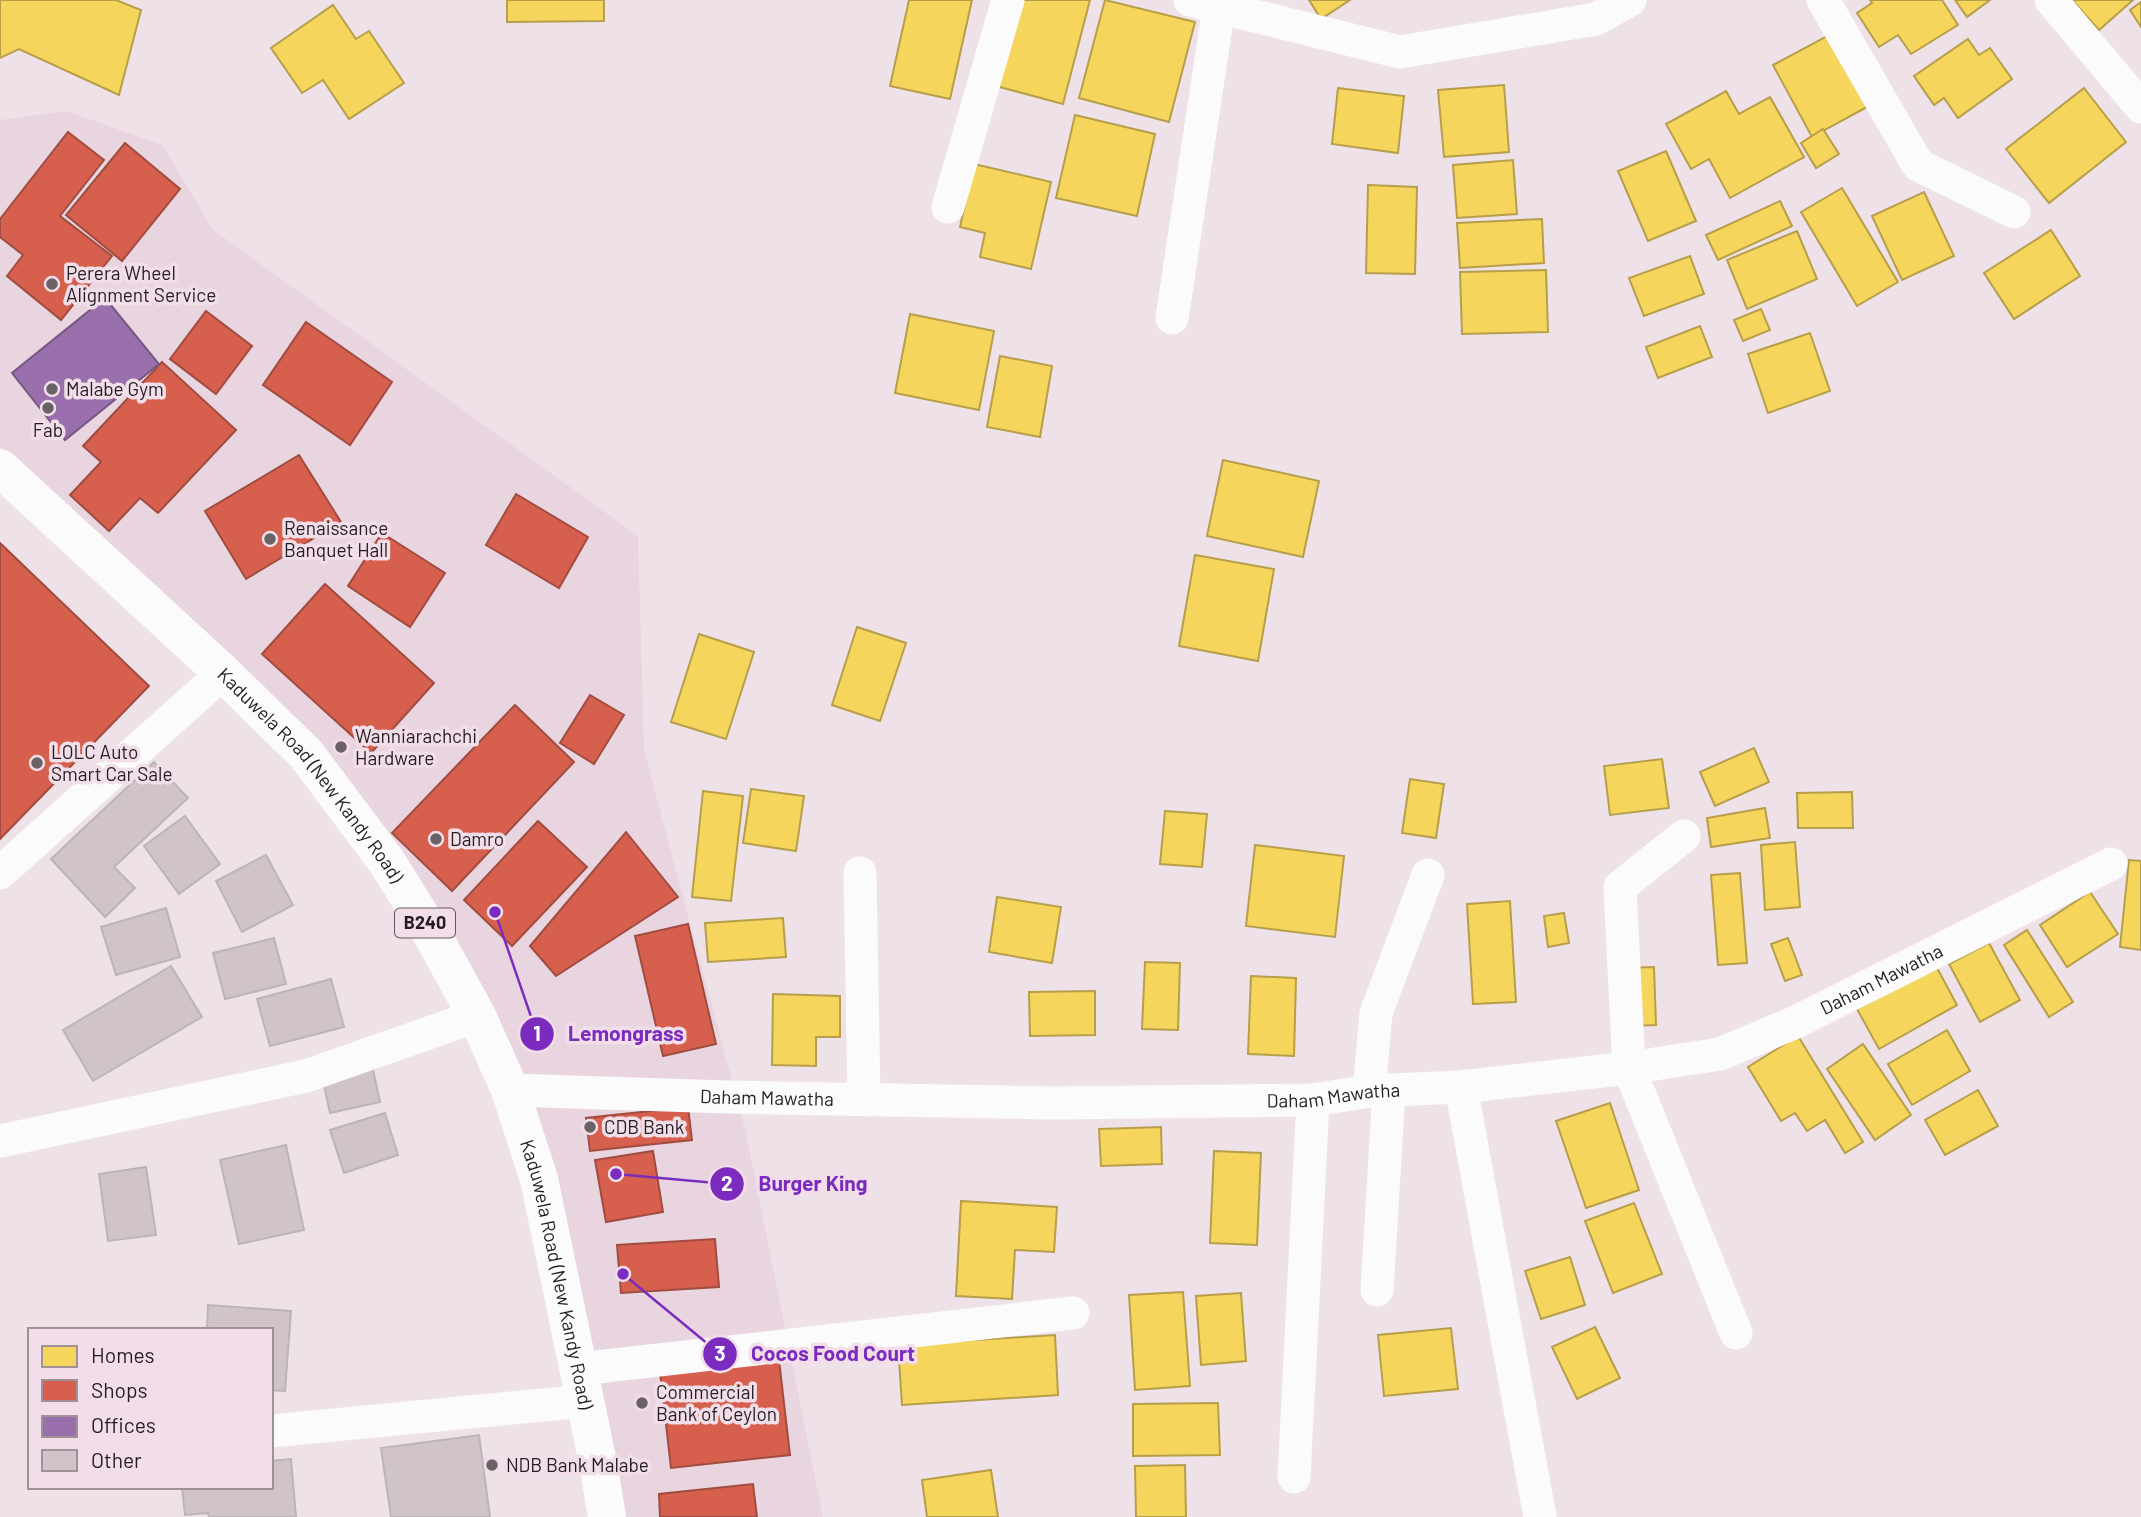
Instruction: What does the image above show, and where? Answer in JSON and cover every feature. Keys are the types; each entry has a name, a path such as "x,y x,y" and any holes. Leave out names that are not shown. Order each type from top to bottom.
{"main road":[{"name":"Kaduwela Road (New Kandy Road)","path":"0,468 223,673 306,754 380,852 433,936 477,1016 510,1090 540,1179 607,1517"}],"street":[{"path":"948,207 1008,0"},
{"path":"1172,318 1205,3 1400,52 1630,0"},
{"path":"1822,0 1918,165 2014,212"},
{"path":"2051,0 2141,107"},
{"path":"0,873 223,673"},
{"path":"1684,836 1620,887 1629,1068 1736,1333"},
{"name":"Daham Mawatha","path":"510,1090 1052,1103 1312,1100 1379,1091 1461,1087 1629,1068 1720,1054 1796,1022 2111,864"},
{"path":"860,873 864,1100"},
{"path":"1377,1290 1377,1013 1428,875"},
{"path":"0,1140 306,1076 477,1016"},
{"path":"1461,1087 1540,1517"},
{"path":"1294,1477 1312,1100"},
{"path":"273,1431 1073,1313"}],"shaded area":[{"path":"66,111 163,145 212,229 638,536 644,750 746,1133 823,1517 618,1517 555,1175 318,743 0,446 0,120"}],"building: Homes":[{"path":"0,0 116,0 141,10 119,95 19,49 0,58"},
{"path":"507,0 604,0 604,21 507,22"},
{"path":"909,0 972,0 950,99 890,86"},
{"path":"1018,0 1090,0 1063,104 996,86"},
{"path":"1105,0 1195,22 1169,122 1079,98"},
{"path":"1309,0 1350,0 1321,19"},
{"path":"1870,0 1942,0 1958,25 1911,54 1898,35 1879,47 1857,13 1872,3"},
{"path":"1955,0 1990,0 1967,17"},
{"path":"2072,0 2133,0 2099,30"},
{"path":"2141,2 2141,27 2130,10"},
{"path":"333,5 356,39 369,31 404,83 349,119 323,80 302,93 271,48"},
{"path":"1829,35 1867,107 1812,137 1773,65"},
{"path":"1968,39 1979,55 1990,48 2012,79 1958,118 1944,98 1934,105 1914,76"},
{"path":"1504,85 1509,152 1444,157 1438,90"},
{"path":"1338,88 1404,96 1398,153 1332,144"},
{"path":"2084,88 2126,142 2049,203 2006,149"},
{"path":"1726,91 1739,114 1770,97 1804,157 1730,198 1709,159 1691,169 1666,124"},
{"path":"1075,115 1155,134 1137,216 1056,198"},
{"path":"1823,129 1839,154 1816,168 1801,143"},
{"path":"1666,151 1696,221 1648,241 1618,171"},
{"path":"1513,160 1517,214 1457,218 1453,165"},
{"path":"974,164 1051,182 1031,269 980,257 985,233 960,227"},
{"path":"1368,185 1417,187 1415,274 1366,273"},
{"path":"1842,188 1898,282 1857,306 1801,212"},
{"path":"1924,192 1954,256 1902,280 1872,216"},
{"path":"1780,201 1792,226 1718,260 1706,235"},
{"path":"1542,219 1544,263 1460,268 1457,223"},
{"path":"2051,230 2080,276 2014,319 1984,273"},
{"path":"1797,231 1817,279 1747,309 1727,260"},
{"path":"1690,256 1704,294 1644,316 1629,278"},
{"path":"1546,270 1548,332 1462,334 1460,272"},
{"path":"1761,309 1770,330 1743,341 1734,320"},
{"path":"910,314 994,331 979,410 895,393"},
{"path":"1700,326 1712,357 1658,378 1646,347"},
{"path":"1810,333 1830,391 1768,413 1748,354"},
{"path":"1000,356 1052,366 1040,437 987,427"},
{"path":"1223,460 1319,481 1303,557 1207,536"},
{"path":"1195,555 1274,569 1258,661 1179,646"},
{"path":"857,627 906,643 880,721 832,705"},
{"path":"699,634 754,652 726,739 671,722"},
{"path":"1754,748 1769,782 1715,806 1700,772"},
{"path":"1662,759 1669,808 1610,815 1604,766"},
{"path":"1410,779 1444,784 1436,838 1402,833"},
{"path":"751,789 804,796 796,851 743,843"},
{"path":"703,791 743,796 731,901 692,897"},
{"path":"1852,792 1853,828 1798,828 1797,793"},
{"path":"1765,808 1770,838 1711,847 1707,818"},
{"path":"1165,811 1207,814 1202,867 1160,864"},
{"path":"1795,842 1800,907 1765,910 1761,845"},
{"path":"1255,845 1344,856 1335,937 1246,926"},
{"path":"2129,860 2141,861 2141,950 2120,947"},
{"path":"1740,873 1747,963 1718,965 1711,875"},
{"path":"2090,892 2118,934 2067,967 2040,925"},
{"path":"997,897 1061,907 1052,963 989,952"},
{"path":"1510,901 1516,1002 1473,1004 1467,904"},
{"path":"1564,913 1569,943 1548,947 1544,916"},
{"path":"783,918 786,957 708,962 705,923"},
{"path":"2027,930 2073,1002 2049,1017 2004,945"},
{"path":"1788,938 1802,975 1785,981 1771,944"},
{"path":"1989,943 2020,1000 1980,1022 1949,964"},
{"path":"1145,962 1180,963 1178,1030 1142,1029"},
{"path":"1936,966 1957,1005 1879,1049 1857,1009"},
{"path":"1654,967 1656,1025 1627,1026 1624,968"},
{"path":"1251,976 1296,978 1294,1056 1248,1054"},
{"path":"1095,991 1095,1035 1030,1036 1029,992"},
{"path":"773,994 840,996 840,1037 816,1037 816,1066 772,1065"},
{"path":"1947,1030 1970,1071 1912,1105 1888,1064"},
{"path":"1798,1036 1863,1142 1845,1153 1825,1120 1807,1131 1795,1113 1781,1121 1748,1067"},
{"path":"1863,1044 1911,1115 1875,1140 1827,1069"},
{"path":"1978,1090 1998,1126 1945,1155 1925,1120"},
{"path":"1610,1103 1639,1190 1586,1208 1556,1121"},
{"path":"1161,1127 1162,1164 1101,1166 1099,1129"},
{"path":"1214,1151 1261,1153 1257,1245 1210,1243"},
{"path":"961,1201 1057,1207 1054,1252 1015,1250 1012,1299 956,1296"},
{"path":"1634,1203 1662,1274 1613,1293 1585,1221"},
{"path":"1570,1257 1585,1305 1541,1319 1525,1271"},
{"path":"1183,1292 1190,1386 1135,1390 1129,1295"},
{"path":"1241,1293 1246,1361 1201,1365 1196,1296"},
{"path":"1595,1327 1620,1378 1577,1399 1552,1347"},
{"path":"1451,1328 1458,1389 1384,1396 1378,1335"},
{"path":"1055,1335 1058,1395 902,1405 898,1345"},
{"path":"1218,1403 1220,1455 1133,1456 1133,1404"},
{"path":"1185,1465 1186,1517 1136,1517 1135,1466"},
{"path":"991,1470 998,1517 927,1517 922,1480"}],"building: Shops":[{"path":"68,132 104,160 60,216 112,256 61,320 7,276 23,255 0,237 0,219"},
{"path":"125,143 180,189 122,261 66,215"},
{"path":"206,311 252,346 216,394 170,359"},
{"path":"306,322 392,382 350,445 263,385"},
{"path":"162,362 236,430 158,513 140,498 109,531 70,495 101,462 83,446"},
{"path":"299,455 341,522 246,579 205,511"},
{"path":"516,494 588,537 559,588 486,545"},
{"path":"382,533 445,573 410,627 348,586"},
{"name":"LOLC Auto Smart Car Sale","path":"0,543 149,686 0,839"},
{"path":"325,584 434,683 371,753 262,654"},
{"path":"590,695 624,715 594,764 560,743"},
{"path":"515,705 574,762 452,891 392,833"},
{"path":"538,821 587,867 512,946 464,900"},
{"path":"626,832 678,897 556,976 530,946"},
{"path":"688,924 716,1044 663,1056 635,936"},
{"path":"688,1107 692,1140 590,1151 586,1118"},
{"path":"653,1151 663,1212 606,1222 595,1160"},
{"path":"715,1239 719,1287 621,1293 617,1245"},
{"path":"779,1360 790,1455 671,1468 660,1372"},
{"path":"753,1484 757,1517 660,1517 659,1494"}],"building: Offices":[{"path":"105,298 159,364 65,440 12,373"}],"building: Other":[{"path":"154,762 188,798 114,867 135,888 105,917 51,859"},
{"path":"185,816 220,864 179,894 144,846"},
{"path":"266,855 293,905 242,932 216,881"},
{"path":"166,908 180,957 116,975 101,927"},
{"path":"274,938 286,984 225,999 213,953"},
{"path":"171,966 202,1017 93,1081 63,1030"},
{"path":"331,979 344,1027 270,1046 257,999"},
{"path":"372,1065 380,1102 330,1113 322,1076"},
{"path":"385,1113 398,1155 344,1173 330,1130"},
{"path":"286,1145 304,1230 239,1244 220,1160"},
{"path":"146,1167 156,1235 108,1241 99,1174"},
{"path":"208,1305 291,1311 285,1391 273,1390 273,1328 207,1328"},
{"path":"479,1435 490,1517 391,1517 381,1448"},
{"path":"291,1459 296,1517 209,1517 208,1513 185,1515 182,1489 273,1489 273,1461"}],"place":[{"name":"Perera Wheel Alignment Service","path":"52,284"},
{"name":"Malabe Gym","path":"52,389"},
{"name":"Fab","path":"48,408"},
{"name":"Renaissance Banquet Hall","path":"270,539"},
{"name":"Wanniarachchi Hardware","path":"341,747"},
{"name":"LOLC Auto Smart Car Sale","path":"37,763"},
{"name":"Damro","path":"436,839"},
{"name":"Lemongrass","path":"495,912"},
{"name":"CDB Bank","path":"590,1127"},
{"name":"Burger King","path":"616,1174"},
{"name":"Cocos Food Court","path":"623,1274"},
{"name":"Commercial Bank of Ceylon","path":"642,1403"},
{"name":"NDB Bank Malabe","path":"492,1465"}]}
